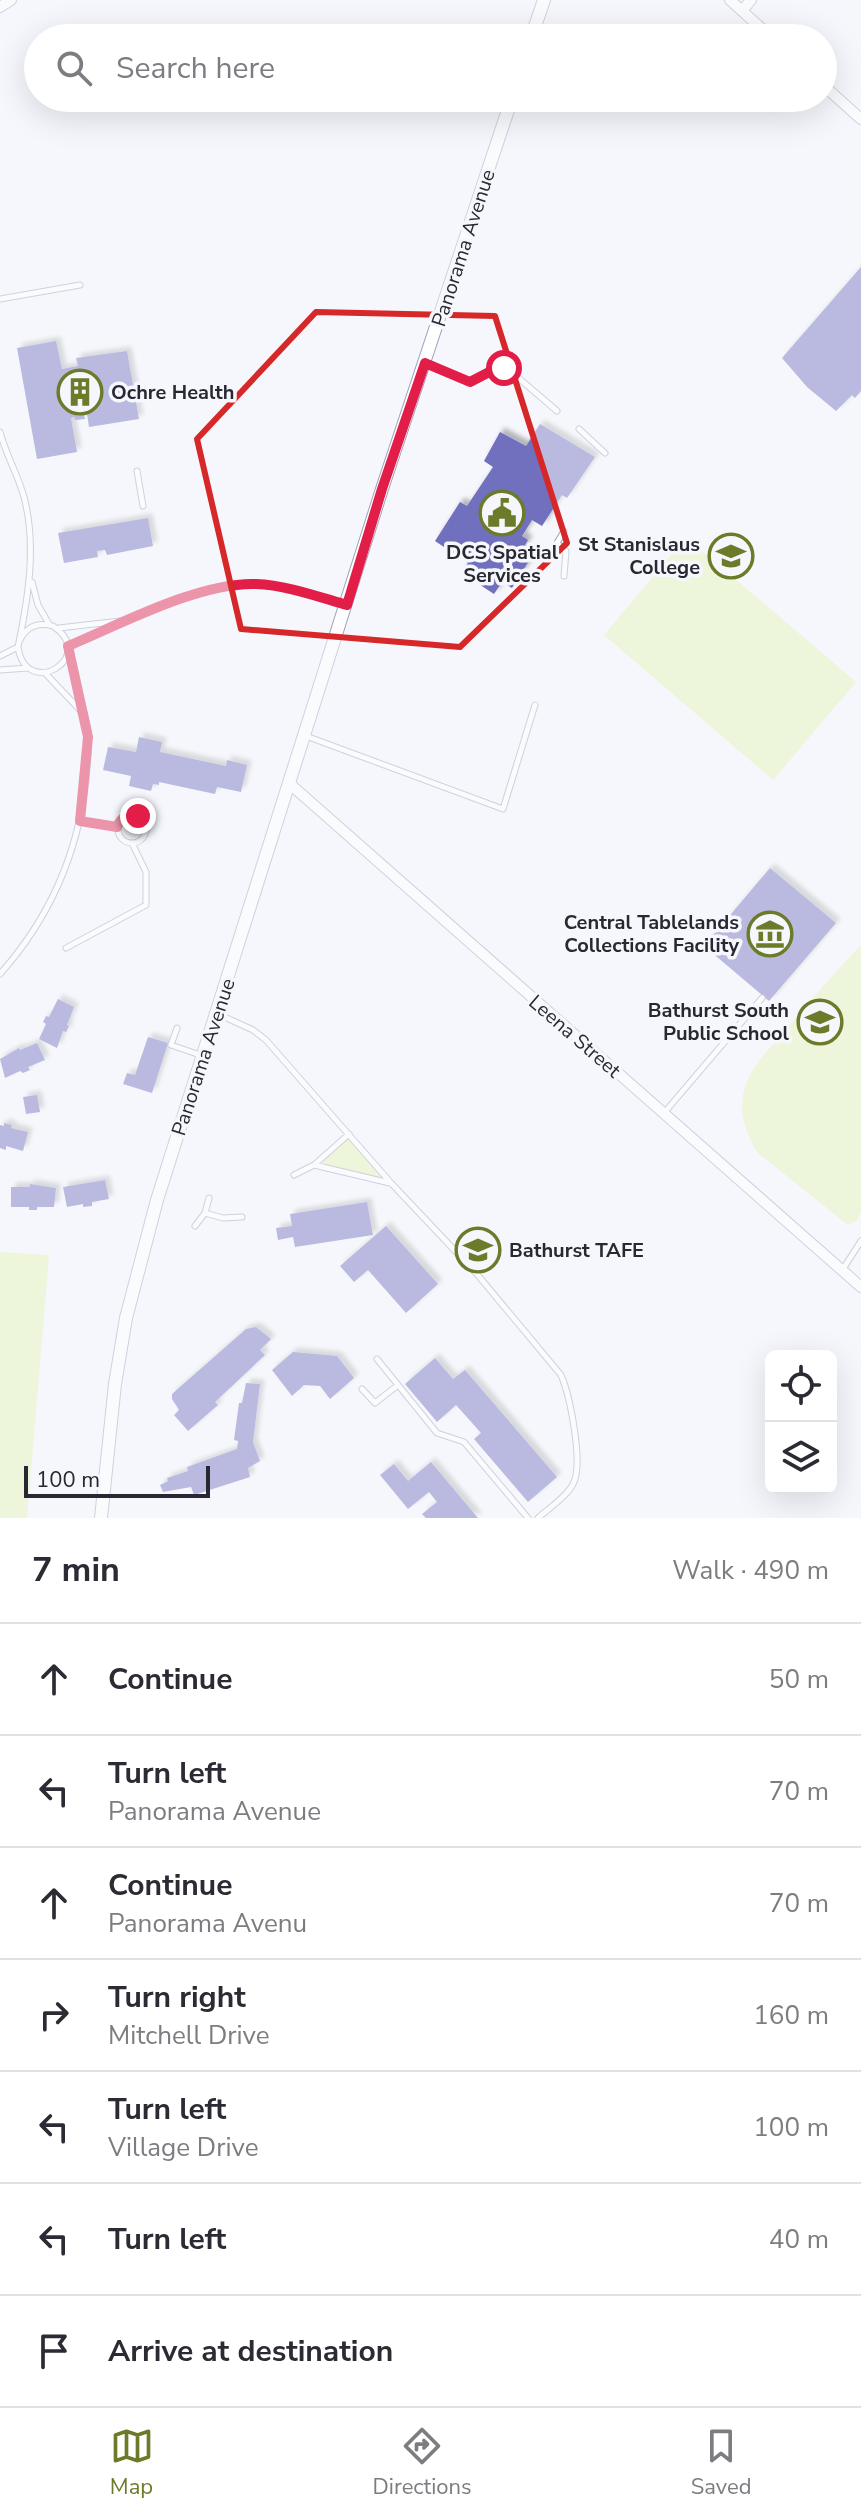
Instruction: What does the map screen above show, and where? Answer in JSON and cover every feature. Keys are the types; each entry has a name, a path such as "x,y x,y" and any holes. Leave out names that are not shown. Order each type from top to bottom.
{"street":[{"path":"0,7 11,0"},
{"path":"536,24 544,0"},
{"path":"730,0 756,24"},
{"path":"742,11 751,0"},
{"path":"837,98 861,119"},
{"name":"Panorama Avenue","path":"101,1518 115,1384 128,1306 157,1200 382,489 507,112"},
{"name":"Leena Street","path":"290,784 861,1287"}],"lane":[{"path":"0,299 80,285"},
{"path":"425,363 470,382 497,368 508,369 557,411"},
{"path":"579,429 605,453"},
{"path":"0,432 27,508 30,577 18,647 19,655 29,668"},
{"path":"137,471 143,506"},
{"path":"564,531 557,543 566,551 564,576"},
{"path":"30,577 38,605 49,624"},
{"path":"45,673 60,667 68,649 129,620 198,593 238,585 269,585 347,605"},
{"path":"57,628 129,620"},
{"path":"0,974 28,940 51,903 69,860 80,821 88,758 87,728 63,633 49,624 35,625 23,633 20,640"},
{"path":"0,656 18,647"},
{"path":"0,670 29,668 45,673 83,713"},
{"path":"305,736 503,809 535,705"},
{"path":"117,827 127,815 143,819 145,834 142,839 132,843"},
{"path":"80,821 117,827"},
{"path":"66,948 146,905 146,872 132,843 121,838 117,827"},
{"path":"664,1114 762,998"},
{"path":"217,1014 260,1034 391,1183 476,1273 561,1375 569,1394 578,1468 573,1485 538,1518"},
{"path":"177,1028 171,1045 203,1056"},
{"path":"294,1175 314,1165 349,1134"},
{"path":"314,1165 391,1183"},
{"path":"195,1226 205,1213 209,1198"},
{"path":"205,1213 223,1218 242,1217"},
{"path":"842,1270 861,1241"},
{"path":"377,1359 437,1433 464,1442 528,1518"},
{"path":"362,1389 375,1403 398,1385"}],"highlighted area":[{"path":"316,312 495,316 567,543 460,647 241,629 197,439"}],"green space":[{"path":"686,537 856,682 773,780 604,635"},
{"name":"Bathurst South Public School","path":"861,945 861,1210 858,1220 848,1225 758,1153 748,1135 742,1106 745,1087 757,1064"},
{"path":"349,1134 391,1183 314,1165"},
{"path":"0,1252 49,1255 27,1518 0,1518"}],"building":[{"path":"861,267 861,391 855,398 852,395 836,411 807,387 782,358"},
{"name":"Ochre Health","path":"56,341 62,369 78,366 76,358 127,351 139,419 89,427 87,414 84,415 85,419 71,418 77,452 37,459 17,348"},
{"name":"DCS Spatial Services","path":"540,424 595,457 567,498 562,495 542,526 532,520 522,536 528,540 522,550 532,556 512,588 502,582 494,594 462,573 468,563 435,541 460,502 467,506 493,467 484,461 500,432 526,446"},
{"path":"148,518 153,546 107,555 105,550 97,551 98,557 64,563 58,533"},
{"path":"139,737 162,742 160,752 226,766 227,760 247,765 241,792 217,787 215,794 159,782 159,785 153,784 151,791 129,786 131,776 103,770 108,747 136,752"},
{"name":"Central Tablelands Collections Facility","path":"770,868 836,923 769,1001 704,946"},
{"path":"58,999 74,1007 69,1026 66,1032 63,1031 57,1048 39,1039 46,1024 43,1022"},
{"path":"148,1037 168,1043 152,1093 123,1084 127,1073 135,1075"},
{"path":"37,1043 45,1060 28,1067 30,1070 5,1078 0,1059 19,1048"},
{"path":"37,1095 40,1112 26,1114 23,1097"},
{"path":"4,1123 28,1132 23,1151 6,1146 6,1150 0,1148 0,1125 4,1126"},
{"path":"105,1180 109,1199 92,1202 92,1206 67,1207 63,1187"},
{"path":"30,1184 56,1188 54,1207 29,1210 29,1207 11,1207 11,1187 30,1187"},
{"path":"367,1202 373,1235 295,1247 293,1237 278,1240 276,1228 292,1226 290,1214"},
{"path":"386,1226 438,1284 406,1313 368,1270 354,1282 340,1266"},
{"path":"256,1327 271,1339 260,1350 265,1355 215,1402 218,1405 188,1431 174,1415 179,1410 172,1394 246,1329"},
{"path":"293,1352 337,1356 354,1378 330,1399 320,1386 304,1385 292,1396 272,1370"},
{"path":"435,1358 453,1379 465,1370 557,1477 528,1502 474,1439 481,1433 456,1405 437,1422 405,1384"},
{"path":"246,1383 260,1384 253,1442 260,1461 248,1468 250,1477 194,1495 191,1487 163,1492 160,1485 168,1481 167,1478 188,1471 187,1467 237,1449 238,1441 234,1440 239,1403 242,1403"},
{"path":"431,1462 478,1518 426,1518 422,1514 437,1502 429,1492 408,1509 380,1475 394,1464 408,1481"}],"place":[{"name":"Ochre Health","path":"80,392"},
{"name":"DCS Spatial Services","path":"502,513"},
{"name":"St Stanislaus College","path":"731,556"},
{"name":"Central Tablelands Collections Facility","path":"770,934"},
{"name":"Bathurst South Public School","path":"820,1022"},
{"name":"Bathurst TAFE","path":"478,1250"}],"route":[{"path":"138,816 123,817 117,827 80,821 88,737 68,646 221,586 269,585 347,605 425,363 470,382 497,368 504,368"}]}
